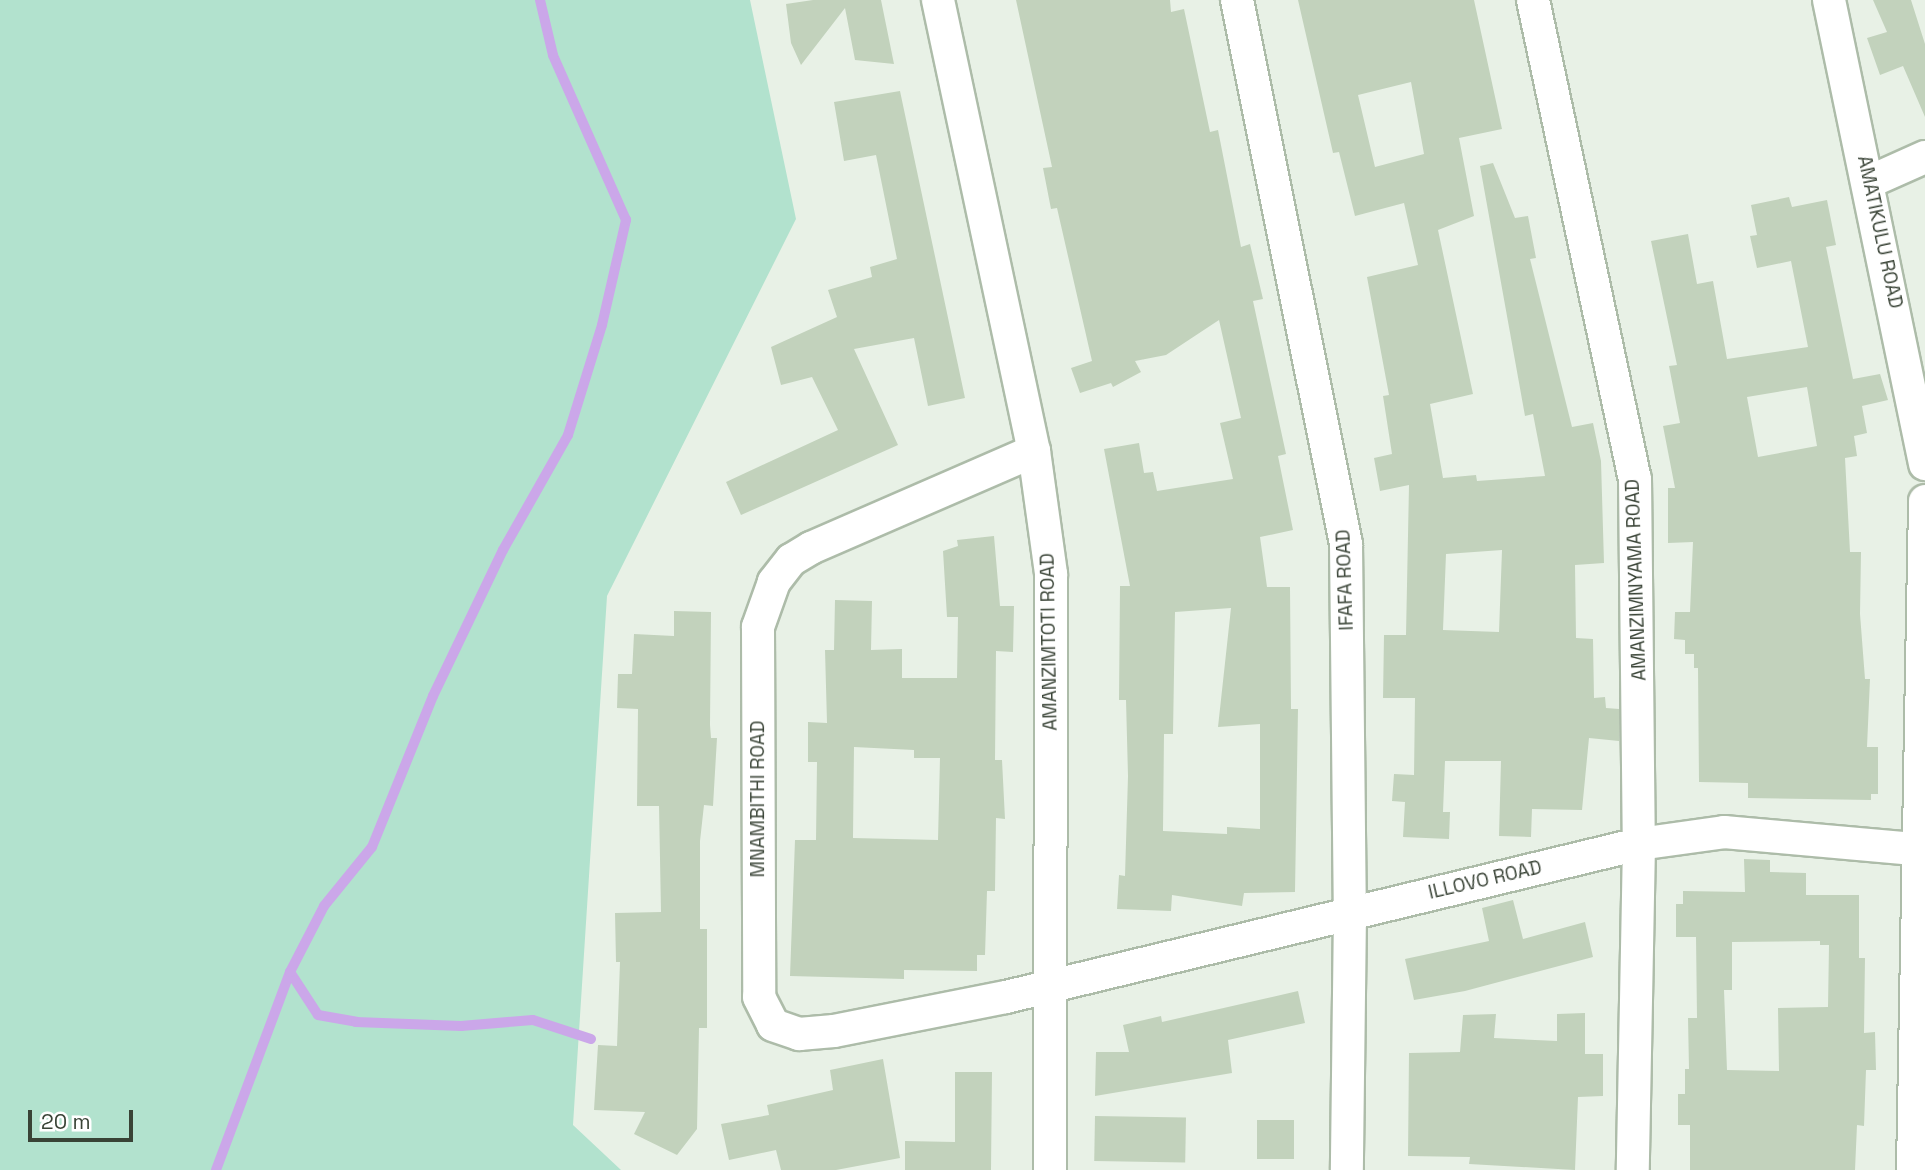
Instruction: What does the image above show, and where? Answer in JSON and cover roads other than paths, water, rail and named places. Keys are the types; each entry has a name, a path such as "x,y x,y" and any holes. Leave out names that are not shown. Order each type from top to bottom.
{"street":[{"name":"AMANZIMTOTI ROAD","path":"938,0 1034,451 1051,574 1050,1170"},
{"name":"IFAFA ROAD","path":"1237,0 1346,544 1350,912 1347,1170"},
{"name":"AMANZIMNYAMA ROAD","path":"1533,0 1635,479 1639,844 1633,1170"},
{"name":"AMATIKULU ROAD","path":"1829,0 1869,182 1925,464"},
{"path":"1869,182 1925,157"},
{"name":"MNAMBITHI ROAD","path":"1034,451 811,548 791,560 774,582 758,627 758,997 773,1025 799,1034 992,999 1051,984"},
{"path":"1913,1170 1921,849 1925,502"},
{"name":"ILLOVO ROAD","path":"1051,984 1639,844 1724,832 1921,849"}],"waterway":[{"path":"216,1170 290,972 324,906 372,847 433,696 503,550 568,435 602,325 626,220 553,55 540,0"},
{"path":"290,972 318,1015 356,1022 461,1026 533,1020 591,1039"}]}
